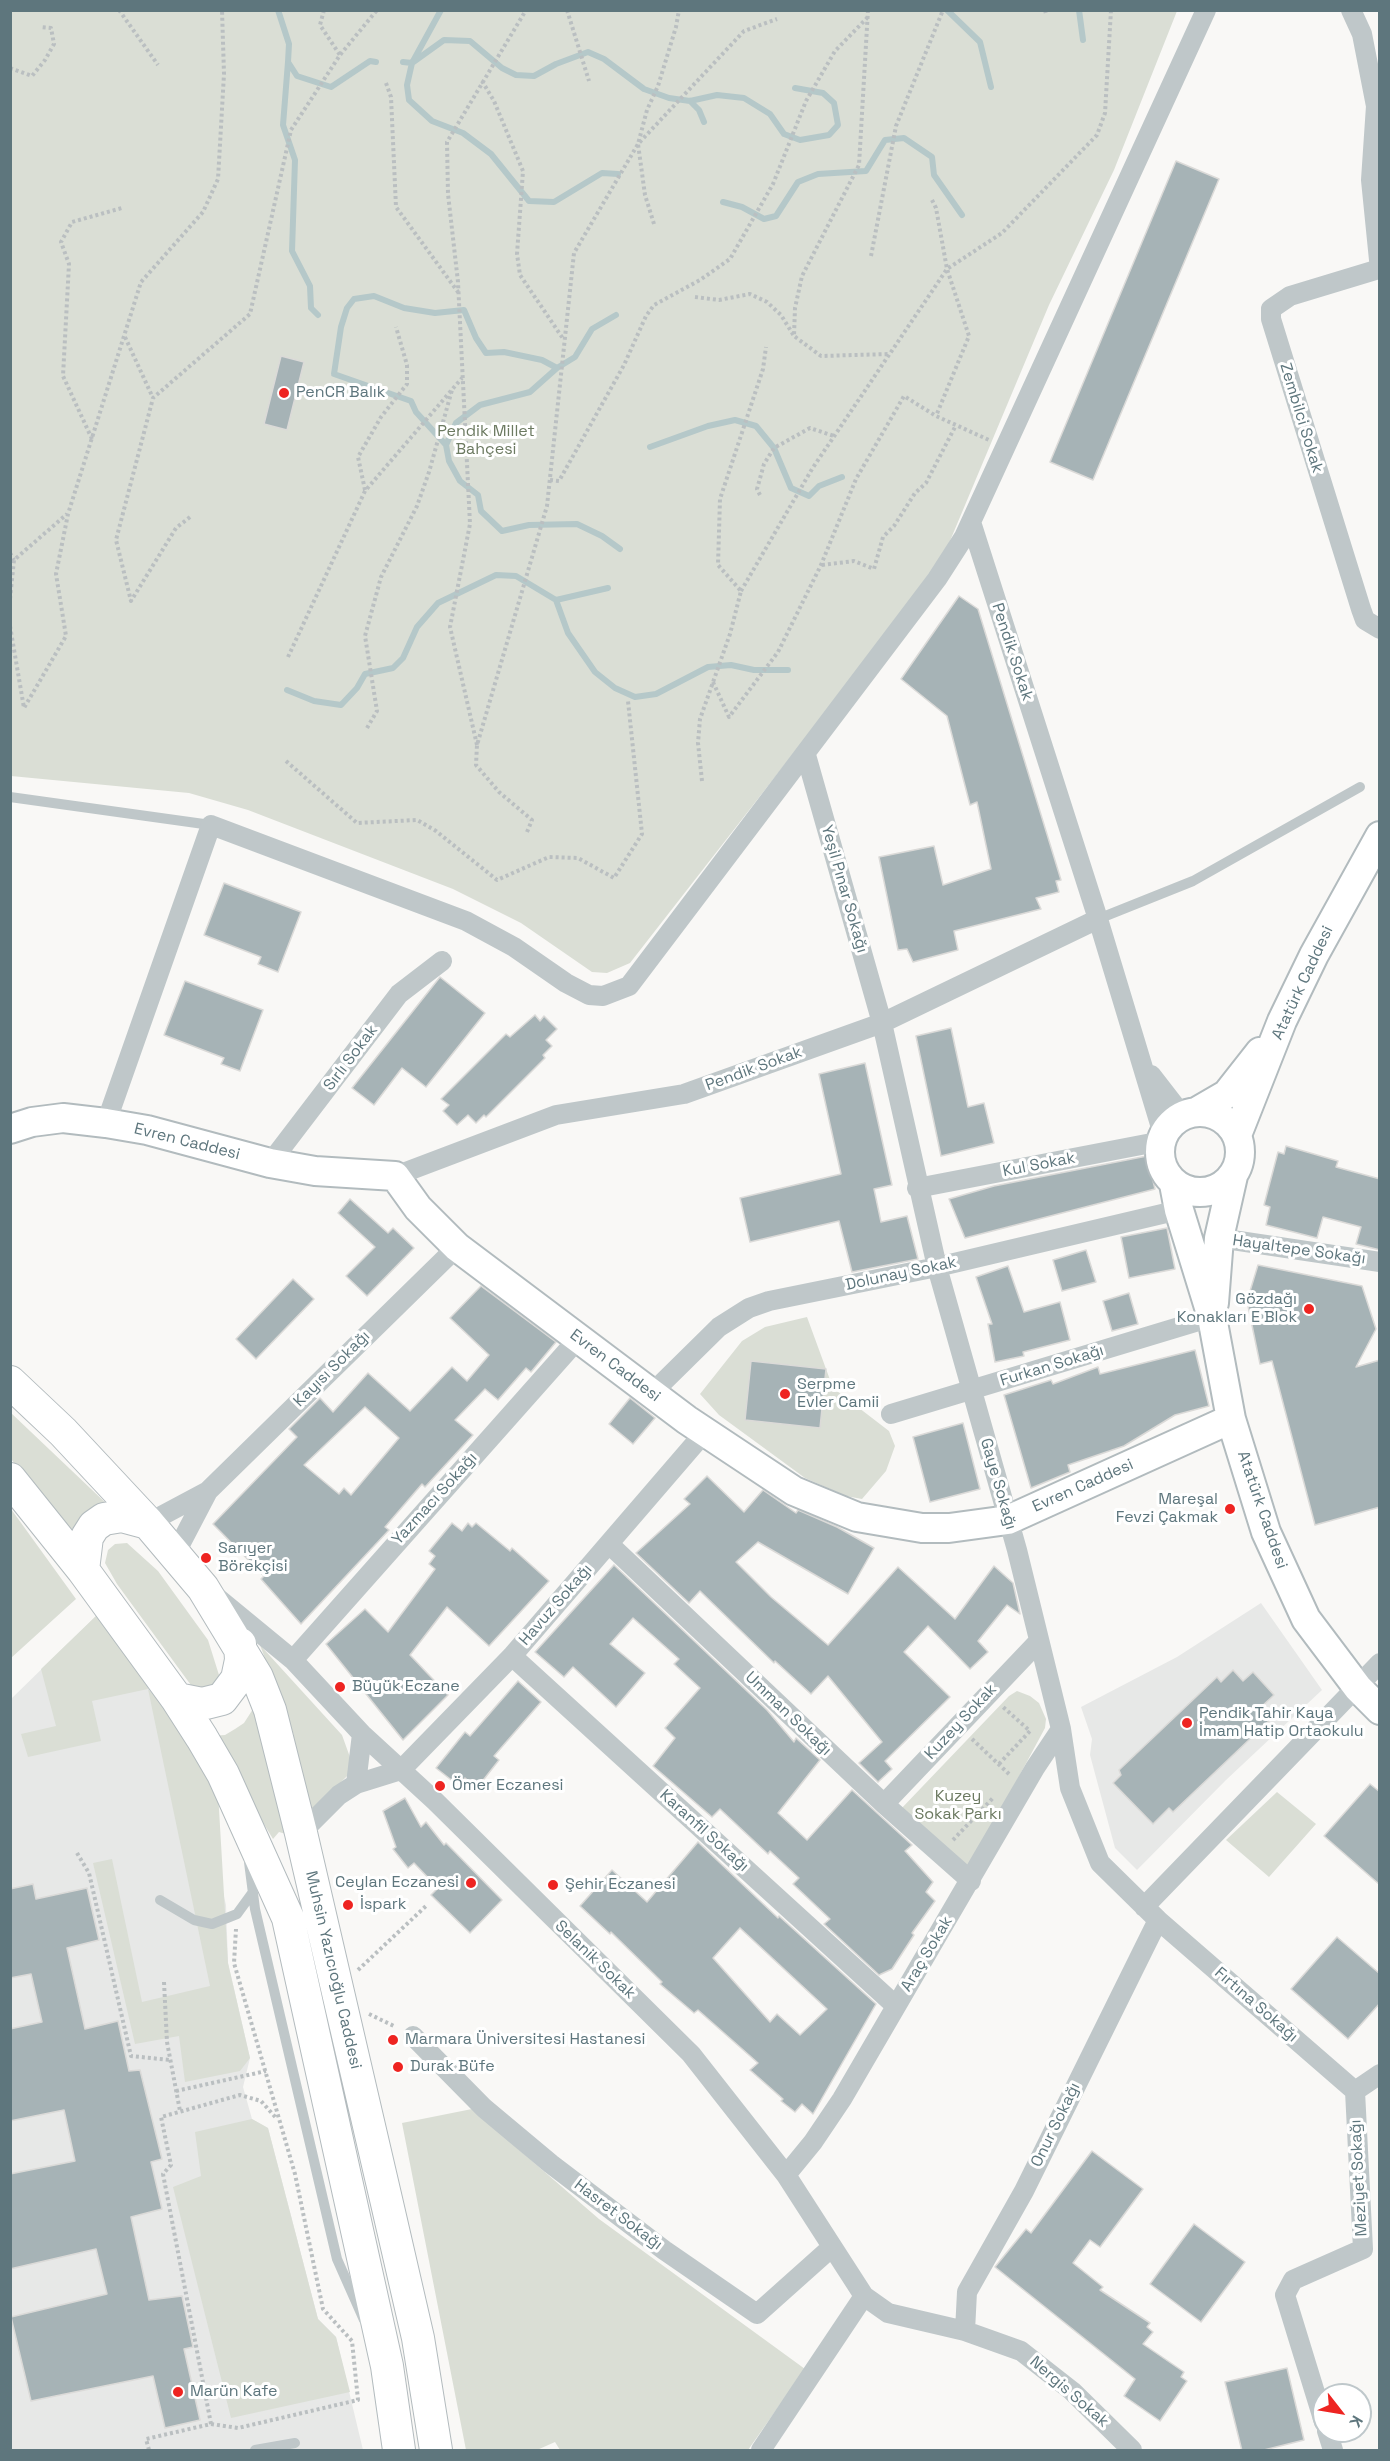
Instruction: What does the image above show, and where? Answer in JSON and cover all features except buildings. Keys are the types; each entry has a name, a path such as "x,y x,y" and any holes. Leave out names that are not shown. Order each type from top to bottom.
{"main road":[{"name":"Muhsin Yazıcıoğlu Caddesi","path":"10,1382 63,1432 148,1523 203,1588 240,1644 270,1710 301,1833 418,2338 436,2451"},
{"name":"Muhsin Yazıcıoğlu Caddesi","path":"10,1479 83,1569 177,1699 223,1774 288,1918 387,2366 399,2451"},
{"path":"83,1569 87,1537 104,1519 122,1516 148,1523"},
{"path":"177,1699 202,1704 222,1699 237,1679 241,1660 240,1644"}],"street":[{"path":"106,1123 210,825 466,921 514,946 577,990 603,996 617,993 629,986 937,579 971,522 1206,10"},
{"path":"1351,10 1362,34 1376,106 1371,180 1379,269"},
{"name":"Zembilci Sokak","path":"1379,269 1290,296 1271,309 1271,319 1361,609 1365,620 1380,629"},
{"name":"Pendik Sokak","path":"971,522 1142,1060 1176,1126"},
{"name":"Yeşil Pınar Sokağı","path":"806,755 882,1023"},
{"name":"Atatürk Caddesi","path":"1237,1136 1282,1022 1319,946 1380,836"},
{"name":"Pendik Sokak","path":"394,1176 556,1115 684,1094 882,1023 1098,919"},
{"name":"Sırlı Sokak","path":"270,1163 399,994 442,961"},
{"path":"1176,1126 1209,1112 1222,1117 1237,1136 1240,1156 1233,1176 1226,1184 1207,1192 1186,1190 1177,1197 1160,1161 1176,1126 1227,1094 1282,1022"},
{"name":"Gaye Sokağı","path":"882,1023 917,1188 1039,1641 1061,1729 1070,1788 1100,1863 1151,1913"},
{"name":"Pendik Sokak","path":"1142,1060 1176,1126"},
{"name":"Evren Caddesi","path":"10,1130 32,1122 63,1118 106,1123 147,1130 270,1163 315,1171 394,1176 418,1208 457,1247 704,1433 794,1491 857,1517 922,1528 948,1528 1008,1520 1231,1419"},
{"name":"Kul Sokak","path":"917,1188 1176,1126"},
{"name":"Atatürk Caddesi","path":"1212,1317 1219,1238 1233,1176"},
{"name":"Atatürk Caddesi","path":"1177,1197 1212,1317 1231,1419 1266,1532 1281,1569 1306,1619 1358,1688 1380,1710"},
{"name":"Dolunay Sokak","path":"652,1394 719,1327 749,1308 769,1301 937,1267 1177,1197"},
{"name":"Hayaltepe Sokağı","path":"1219,1238 1380,1262"},
{"name":"Kayısı Sokağı","path":"208,1491 457,1247"},
{"name":"Furkan Sokağı","path":"891,1414 1212,1317"},
{"name":"Yazmacı Sokağı","path":"293,1660 578,1339"},
{"name":"Havuz Sokağı","path":"401,1770 512,1656 704,1433"},
{"path":"148,1523 208,1491"},
{"path":"174,1556 208,1491"},
{"name":"Umman Sokağı","path":"609,1544 884,1804 970,1881"},
{"name":"Selanik Sokak","path":"203,1588 229,1605 293,1660 362,1734 691,2054 786,2175 864,2296 888,2313 965,2331"},
{"name":"Kuzey Sokak","path":"884,1804 1039,1641"},
{"name":"Karanfil Sokağı","path":"512,1656 896,2006"},
{"name":"Onur Sokağı","path":"965,2331 967,2292 1024,2191 1151,1913 1380,1663"},
{"name":"Araç Sokak","path":"786,2175 813,2142 842,2099 1035,1768 1061,1729"},
{"path":"356,1784 362,1734"},
{"path":"301,1833 324,1807 356,1784 401,1770"},
{"name":"Fırtına Sokağı","path":"1151,1913 1355,2091"},
{"name":"Hasret Sokağı","path":"413,2036 484,2108 551,2164 664,2250 757,2314 832,2247"},
{"path":"1355,2091 1380,2074"},
{"name":"Meziyet Sokağı","path":"1312,2383 1285,2295 1293,2280 1371,2246 1355,2091"},
{"path":"761,2451 864,2296"},
{"name":"Nergis Sokak","path":"965,2331 1021,2351 1072,2391 1132,2451"}],"lane":[{"path":"1098,919 1193,881 1360,787"},
{"path":"10,797 210,825"},
{"path":"245,1826 253,1892 337,2259 387,2366"},
{"path":"160,1900 194,1920 212,1924 237,1914 253,1892"},
{"path":"255,2451 292,2447"}],"path":[{"path":"119,10 158,65"},
{"path":"10,626 24,708 66,636 56,574 68,514 141,282 203,212 218,179 224,74 222,10"},
{"path":"324,10 320,25 340,55"},
{"path":"190,518 176,528 131,601 116,540 153,398 250,314 291,130 340,55 377,10"},
{"path":"477,745 450,627 470,524 458,323 459,300 448,194 448,139 526,10"},
{"path":"567,10 589,81"},
{"path":"654,224 645,195 638,144 651,100 658,87 679,10"},
{"path":"794,336 795,308 802,276 859,165 868,10"},
{"path":"871,256 896,126 943,10"},
{"path":"702,781 698,743 700,719 723,655 741,591 804,482 947,269 1002,233 1097,135 1106,113 1111,10"},
{"path":"550,480 559,481 624,365 646,316 654,305 700,280 730,259 773,184 794,126 806,101 836,51 867,18"},
{"path":"527,832 532,820 499,792 476,765 477,745 545,514 574,253 638,144 744,31 777,19"},
{"path":"10,68 32,76 45,60 54,44 51,28 41,27"},
{"path":"482,81 494,101 523,171 517,254 520,275 564,341"},
{"path":"386,83 391,97 396,207 458,292"},
{"path":"932,200 936,208 947,269 969,336 936,416"},
{"path":"92,439 63,376 69,264 61,242 72,222 122,208"},
{"path":"695,297 720,300 750,294 767,302 781,315 794,336 821,356 890,354"},
{"path":"365,491 358,458 390,405 407,384 407,365 396,327"},
{"path":"125,337 153,398"},
{"path":"741,591 718,565 720,500 763,369 766,347"},
{"path":"288,657 365,491 463,377"},
{"path":"367,728 377,711 365,636 381,577 417,506 452,390"},
{"path":"714,680 729,717 771,660 821,565 856,480 904,396 936,416 1006,448"},
{"path":"821,565 854,561 874,569 883,537 894,526 915,493 926,483 956,425"},
{"path":"759,495 757,489 764,464 774,448 810,428 834,436"},
{"path":"14,560 68,514"},
{"path":"10,553 14,560 10,599"},
{"path":"286,761 357,824 417,820 436,831 497,880 549,857 578,858 614,878 642,834 628,700"},
{"path":"997,1714 1005,1706 1030,1731 999,1764"},
{"path":"981,1731 971,1738 1012,1777 1004,1786"},
{"path":"948,1845 996,1794"},
{"path":"77,1853 89,1873 131,2056 170,2060"},
{"path":"358,1971 426,1906"},
{"path":"149,2451 146,2439 211,2424 238,2428 358,2400 351,2341 323,2309 295,2174 234,1963 237,1914"},
{"path":"164,1982 167,2042 180,2112"},
{"path":"369,2014 413,2036"},
{"path":"176,2091 266,2071"},
{"path":"211,2424 163,2174 171,2165 160,2117 240,2095 261,2101 279,2122"}],"shaded area":[{"name":"Pendik Tahir Kaya İmam Hatip Ortaokulu","path":"1261,1603 1322,1690 1226,1780 1137,1870 1115,1848 1090,1755 1092,1739 1081,1707 1177,1657"},
{"path":"96,1616 184,1726 226,1905 228,1963 250,2058 243,2087 252,2119 268,2128 318,2319 336,2337 363,2450 11,2450 11,1699"}],"green space":[{"name":"Pendik Millet Bahçesi","path":"10,11 1177,11 1114,170 1049,305 947,548 923,587 630,963 607,973 592,972 521,923 453,889 248,810 189,793 11,776"},
{"path":"807,1317 833,1388 889,1431 895,1446 886,1471 862,1499 846,1496 805,1478 719,1415 700,1394 742,1341 765,1327"},
{"path":"10,1412 110,1507 68,1531 11,1459"},
{"path":"11,1509 76,1599 10,1658"},
{"path":"127,1543 158,1571 208,1640 219,1675 217,1689 196,1692 117,1584 105,1563 108,1550 115,1544"},
{"path":"96,1616 147,1680 148,1689 92,1701 101,1741 28,1757 21,1734 56,1726 41,1669"},
{"path":"260,1645 342,1735 351,1760 349,1774 309,1815 293,1733"},
{"path":"148,1689 184,1726 218,1792 228,1963 250,2058 240,2071 185,2082 179,2036 135,2044 93,1863 112,1859 142,2002 210,1986"},
{"name":"Kuzey Sokak Parkı","path":"1017,1691 1030,1696 1039,1703 1046,1719 1045,1728 981,1847 968,1866 899,1811 1009,1696"},
{"path":"253,1709 286,1834 279,1832 273,1839 211,1736 225,1735 235,1729 244,1723"},
{"path":"1277,1792 1316,1824 1269,1877 1226,1840"},
{"path":"472,2109 599,2219 805,2369 748,2450 560,2450 555,2442 537,2450 466,2450 402,2123"},
{"path":"252,2119 268,2128 318,2319 336,2337 350,2392 231,2418 173,2187 201,2176 195,2132"}],"waterway":[{"path":"278,10 289,44 288,62 297,76 331,87 370,61 376,62"},
{"path":"441,10 412,63 407,85 409,100 432,121 463,133 491,154 529,201 554,202 602,173 618,174"},
{"path":"947,10 980,42 991,87"},
{"path":"1079,10 1083,40"},
{"path":"403,62 412,63 444,40 470,41 502,68 516,75 534,76 556,64 588,52 604,59 644,89 669,98 690,101 717,95 744,98 770,114 784,134 800,140 829,135 838,125 834,103 823,93 795,88"},
{"path":"288,62 283,125 295,160 292,251 310,286 311,308 318,315"},
{"path":"690,101 699,110 704,122"},
{"path":"723,202 742,207 764,219 776,216 798,182 818,174 866,171 885,140 904,138 932,157 934,175 962,215"},
{"path":"557,368 542,360 504,352 486,353 476,338 464,310 435,313 404,308 374,296 354,299 347,308 341,327 334,374 411,401 416,412 446,445 449,461 460,481 478,495 481,511 502,531 529,525 577,524 602,536 620,549"},
{"path":"446,445 456,423 480,405 530,392 557,368 575,357 592,329 616,315"},
{"path":"650,447 708,426 735,420 756,426 774,448 791,488 809,496 819,486 842,477"},
{"path":"287,690 314,701 341,705 357,688 365,674 393,668 403,658 417,627 438,603 496,575 516,576 556,600 608,588"},
{"path":"556,600 568,633 595,672 615,688 635,697 656,694 708,667 731,665 754,670 788,670"}],"place":[{"name":"PenCR Balık","path":"284,393"},
{"name":"Gözdağı Konakları E Blok","path":"1309,1309"},
{"name":"Serpme Evler Camii","path":"785,1394"},
{"name":"Mareşal Fevzi̇ Çakmak","path":"1230,1509"},
{"name":"Sarıyer Börekçisi","path":"206,1558"},
{"name":"Büyük Eczane","path":"340,1687"},
{"name":"Pendik Tahir Kaya İmam Hatip Ortaokulu","path":"1187,1723"},
{"name":"Ömer Eczanesi","path":"440,1786"},
{"name":"Ceylan Eczanesi","path":"471,1883"},
{"name":"Şehir Eczanesi","path":"553,1885"},
{"name":"İspark","path":"348,1905"},
{"name":"Marmara Üniversitesi Hastanesi","path":"393,2040"},
{"name":"Durak Büfe","path":"398,2067"},
{"name":"Marün Kafe","path":"178,2392"}]}
